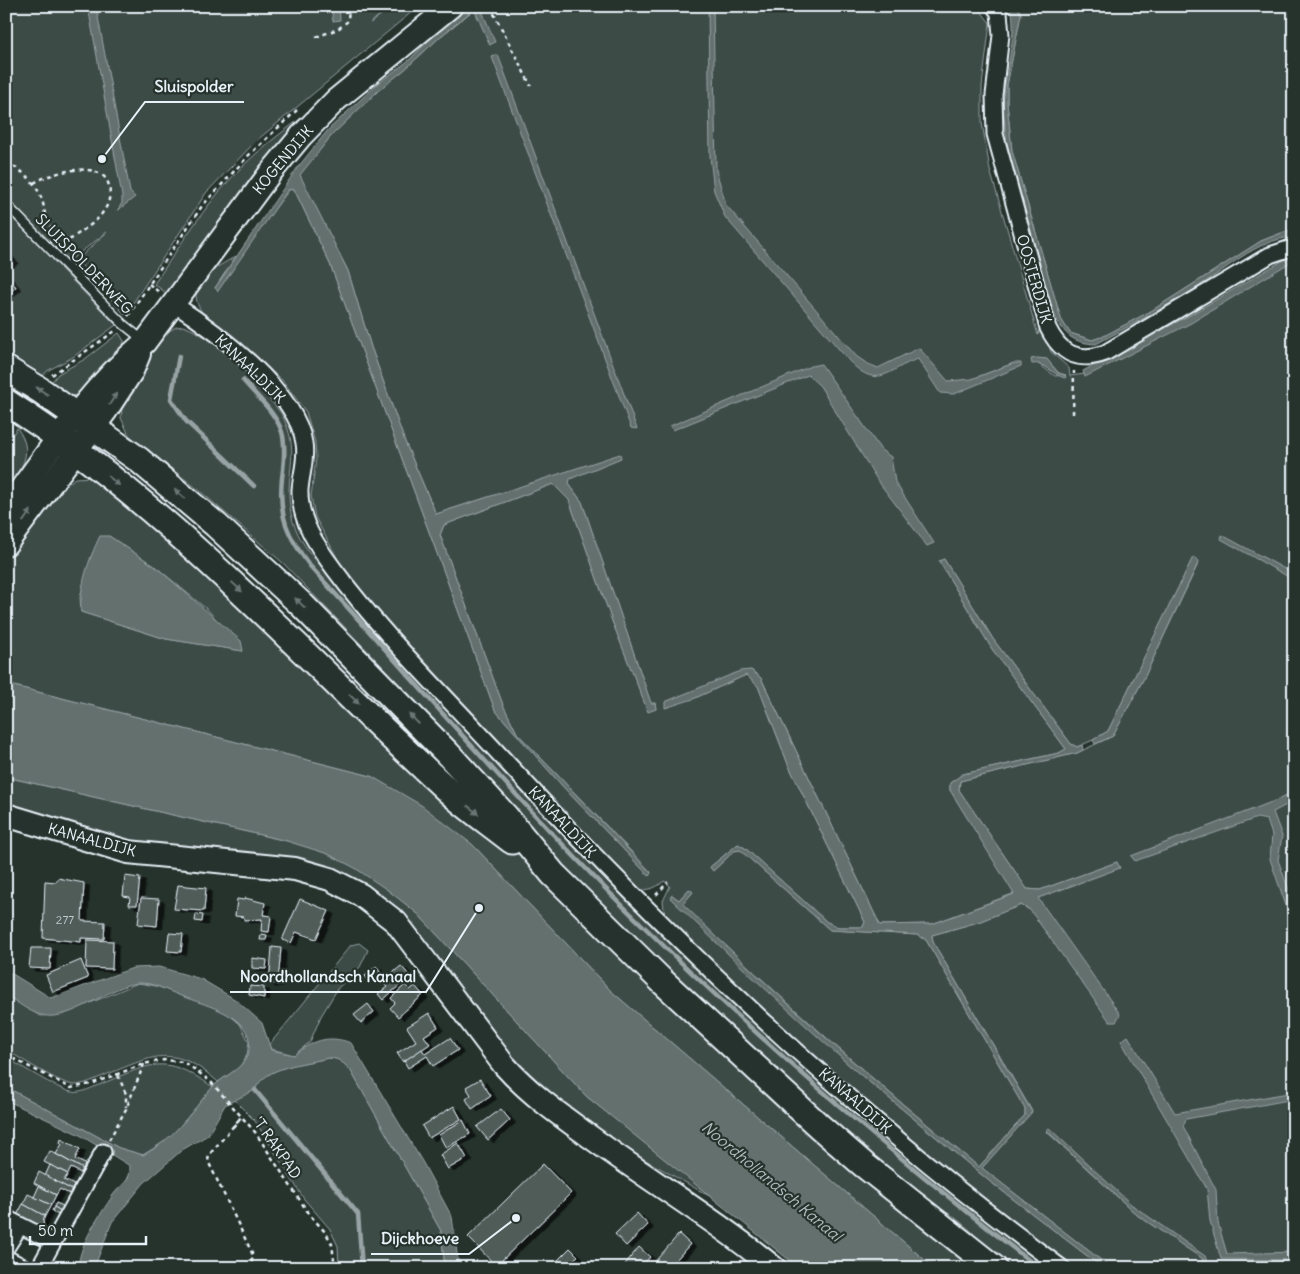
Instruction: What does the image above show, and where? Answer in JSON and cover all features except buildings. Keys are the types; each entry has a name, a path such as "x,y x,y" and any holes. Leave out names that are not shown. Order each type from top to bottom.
{"main road":[{"path":"6,369 85,421 164,480 302,605 448,754 505,816 553,874 651,971 791,1101 864,1165 994,1268"},
{"path":"15,407 67,444 203,555 442,786 553,874"}],"street":[{"name":"KOGENDIJK","path":"67,444 85,421 132,371 145,342 271,172 301,136 336,100 452,6"},
{"name":"OOSTERDIJK","path":"994,6 999,13 1002,36 994,114 1000,157 1048,328 1060,348 1075,357"},
{"path":"1075,357 1097,356 1116,348 1270,255 1294,248"},
{"name":"KANAALDIJK","path":"174,304 236,351 280,394 291,408 300,425 305,444 305,460 300,494 302,512 312,537 334,570 393,638 531,788 644,907 811,1063 892,1133 1062,1268"},
{"path":"6,510 67,444"},
{"path":"6,544 67,444"},
{"name":"KANAALDIJK","path":"6,815 128,852 295,869 330,879 361,895 396,922 504,1065 521,1084 590,1137 749,1247 774,1268"},
{"path":"39,1268 103,1152"},
{"path":"6,1218 53,1242"},
{"path":"6,1248 20,1226"},
{"path":"6,1258 26,1268"}],"lane":[{"name":"SLUISPOLDERWEG","path":"6,204 123,324 145,342"}],"path":[{"path":"316,37 344,25 348,21 349,6"},
{"path":"490,6 532,86"},
{"path":"6,163 25,173 34,183 46,212 45,226 37,236"},
{"path":"34,183 52,174 80,169 94,171 108,182 110,191 109,202 103,213 71,239 66,239 45,222"},
{"path":"40,390 55,372 123,324"},
{"path":"1072,414 1075,357"},
{"path":"6,436 15,407"},
{"name":"'T RAKPAD","path":"6,1055 71,1088 91,1084 144,1064 164,1060 183,1062 211,1082 255,1132 309,1214 326,1233 332,1244 335,1268"},
{"path":"112,1135 126,1109 144,1064"},
{"path":"118,1075 126,1094 126,1109"},
{"path":"241,1117 209,1155 208,1161 252,1252 252,1268"}],"shaded area":[{"path":"6,6 391,6 370,23 393,6 419,6 256,141 206,193 125,315 77,260 107,232 60,268 116,325 73,357 47,371 38,382 6,363"},
{"path":"480,6 977,6 990,23 982,86 982,123 990,170 1038,335 1041,320 1051,352 1069,368 1070,376 1085,374 1150,336 1294,260 1294,1268 1203,1268 1207,1260 1132,1205 1046,1131 1137,1215 1203,1259 1198,1268 1111,1268 982,1168 1032,1111 933,942 932,935 978,922 1021,905 1030,910 1039,901 1038,898 1119,868 1117,862 1040,890 1027,889 959,790 960,781 1077,753 1113,736 1144,678 1199,562 1193,558 1108,731 1077,747 1071,744 993,639 944,559 939,561 992,649 1066,749 1059,753 963,774 950,783 950,790 1015,893 932,924 880,925 761,678 751,670 665,702 693,699 746,675 758,686 788,764 865,922 863,927 838,927 827,922 745,848 738,844 710,867 713,871 734,851 740,850 830,930 918,935 926,940 1025,1109 1025,1115 979,1167 828,1039 682,904 693,892 689,889 679,900 672,895 850,1066 988,1180 1103,1268 1072,1268 930,1157 840,1081 733,985 665,918 663,901 670,886 664,881 657,886 645,890 632,886 387,623 346,574 315,517 311,496 316,459 315,442 306,412 283,381 203,314 197,303 196,294 198,286 203,279 210,272 236,256 215,288 289,190 294,189 330,264 495,710 566,790 649,876 651,872 517,733 503,705 440,535 444,525 553,484 569,500 612,621 648,711 656,709 655,703 651,704 582,502 569,484 569,479 620,458 620,455 436,514 405,442 371,347 348,271 299,175 332,135 379,89 403,71 441,36 475,9 490,45","holes":["1046,359 1059,373 1066,375 1055,376 1037,363","1014,363 956,393 972,379"]},
{"path":"1017,6 1294,6 1294,231 1284,232 1261,241 1151,311 1104,336 1092,340 1070,333 1061,319 1012,151 1007,85 1021,14"},
{"path":"321,104 169,295 154,284 203,213 236,173 266,145"},
{"path":"183,326 212,341 225,351 281,413 291,439 292,461 289,494 291,514 301,539 312,556 432,690 663,936 1052,1268 1010,1268 990,1253 970,1230 953,1216 919,1197 800,1097 559,865 382,666 283,563 200,491 129,435 121,418 123,399 141,365 162,335 176,327"},
{"path":"119,333 124,341 123,348 81,394 63,395 46,389 58,374 85,359"},
{"path":"17,428 25,445 26,453 21,467 6,489 6,444"},
{"path":"93,477 189,549 445,794 518,854 980,1268 934,1268 611,991 473,845 371,776 6,684 6,556 55,495 75,478","holes":["109,536 156,567 209,611 243,651 166,639 81,612 80,597 92,554"]},
{"path":"6,777 287,841 323,852 352,866 418,914 586,1096 718,1201 605,1137 545,1093 497,1044 418,931 393,908 312,866 267,855 129,842 6,803"},
{"path":"359,943 368,950 360,967 338,988 321,1016 310,1042 294,1055 271,1049 269,1045 351,945"},
{"path":"138,983 156,986 227,1013 240,1024 249,1042 247,1055 239,1068 218,1082 188,1061 162,1056 136,1063 89,1082 74,1085 50,1075 6,1050 6,995 40,1016 64,1014"},
{"path":"6,1058 64,1090 74,1092 87,1090 130,1072 155,1065 167,1065 180,1069 213,1087 170,1138 143,1155 119,1148 6,1087"},
{"path":"328,1058 338,1060 351,1071 441,1231 445,1268 339,1268 338,1246 330,1229 304,1199 255,1121 233,1099 255,1090 267,1075 276,1070"}],"water":[{"path":"88,6 96,6 130,192 135,197 117,211 122,203 122,196"},
{"path":"331,6 339,6 340,20 333,21"},
{"path":"470,6 480,6 495,42 490,45 474,9 379,90 332,135 300,175 348,271 371,347 405,442 436,514 620,454 621,458 570,479 569,484 582,502 651,703 655,703 656,709 648,712 612,621 569,500 553,484 444,525 440,535 503,705 517,733 651,873 649,876 566,790 495,710 330,264 294,189 288,190 218,291 215,288 298,167 328,130 376,85 409,60 437,32"},
{"path":"708,6 713,6 716,170 726,205 856,356 878,368 919,348 948,381 972,379 1014,363 1021,363 1021,366 954,394 940,393 918,359 891,372 876,376 860,371 850,362 725,217 714,191 710,156"},
{"path":"1011,6 1017,6 1021,14 1007,85 1012,151 1061,319 1070,333 1092,340 1104,336 1151,311 1261,241 1284,232 1294,231 1294,237 1267,243 1241,257 1181,297 1096,344 1082,342 1071,337 1063,329 1055,316 1024,217 1011,167 1003,102 1013,34"},
{"path":"498,55 637,429 631,428 492,57"},
{"path":"1294,257 1294,260 1191,323 1085,377 1083,371 1188,316 1287,258"},
{"path":"1031,359 1047,359 1058,373 1066,376 1065,378 1040,364 1032,364"},
{"path":"821,364 881,450 891,457 895,482 934,543 927,546 878,481 820,386 808,375 673,430 670,426 811,366"},
{"path":"1222,535 1294,574 1294,580 1221,539"},
{"path":"100,536 109,536 156,567 241,641 243,651 166,639 81,612 82,592 86,573"},
{"path":"1193,557 1199,561 1144,678 1113,736 1095,744 1093,740 1108,731"},
{"path":"944,559 993,639 1071,744 1077,747 1082,745 1083,750 960,781 959,790 1027,889 1040,890 1117,862 1120,868 1038,898 1120,1014 1116,1022 1110,1022 1030,910 1021,905 978,922 932,935 933,942 1032,1112 982,1168 1111,1268 1103,1268 988,1180 850,1066 749,974 670,898 672,895 679,900 689,889 693,892 683,904 718,939 828,1039 979,1167 1025,1115 1025,1109 926,940 918,935 830,930 740,850 734,851 713,871 710,867 738,844 745,848 827,922 838,927 863,927 865,922 788,764 758,686 746,675 693,699 665,708 665,702 740,671 751,670 761,678 880,925 932,924 1014,894 950,790 950,783 963,774 1059,753 1066,749 992,649 939,561"},
{"path":"6,684 371,776 421,805 473,845 611,991 934,1268 799,1268 586,1096 418,914 355,868 328,854 287,841 6,777"},
{"path":"1294,791 1294,801 1273,812 1282,836 1278,860 1294,904 1294,929 1270,859 1272,835 1267,820 1257,818 1135,861 1131,856 1277,800"},
{"path":"159,967 201,979 236,1000 262,1023 271,1050 294,1055 307,1046 321,1040 335,1039 351,1043 423,1163 452,1217 459,1268 445,1268 441,1231 351,1071 338,1060 328,1058 297,1064 276,1071 260,1082 255,1090 225,1105 208,1135 182,1150 144,1183 112,1222 94,1268 78,1268 86,1239 113,1195 129,1176 130,1166 80,1135 6,1100 6,1087 119,1148 143,1155 154,1149 172,1134 214,1085 241,1065 248,1054 249,1041 246,1031 228,1014 160,987 144,983 128,985 117,989 65,1014 54,1016 41,1015 29,1010 6,995 6,970 51,998 133,968"},
{"path":"1128,1036 1175,1113 1294,1092 1294,1099 1186,1119 1183,1126 1216,1190 1218,1223 1227,1254 1294,1252 1294,1260 1221,1259 1210,1221 1207,1189 1121,1041"},
{"path":"1049,1128 1132,1205 1205,1256 1207,1263 1203,1268 1198,1268 1203,1263 1203,1259 1137,1215 1046,1130"}],"waterway":[{"path":"179,356 171,399 186,421 254,486"},
{"path":"243,380 270,411 282,432 284,449 281,492 283,515 290,535 310,566 551,832 635,918 781,1055 883,1143 1039,1268"},
{"path":"255,1090 358,1214 362,1268"}],"place":[{"name":"Sluispolder","path":"102,159"},
{"name":"Noordhollandsch Kanaal","path":"479,908"},
{"name":"Dijckhoeve","path":"516,1218"}]}
